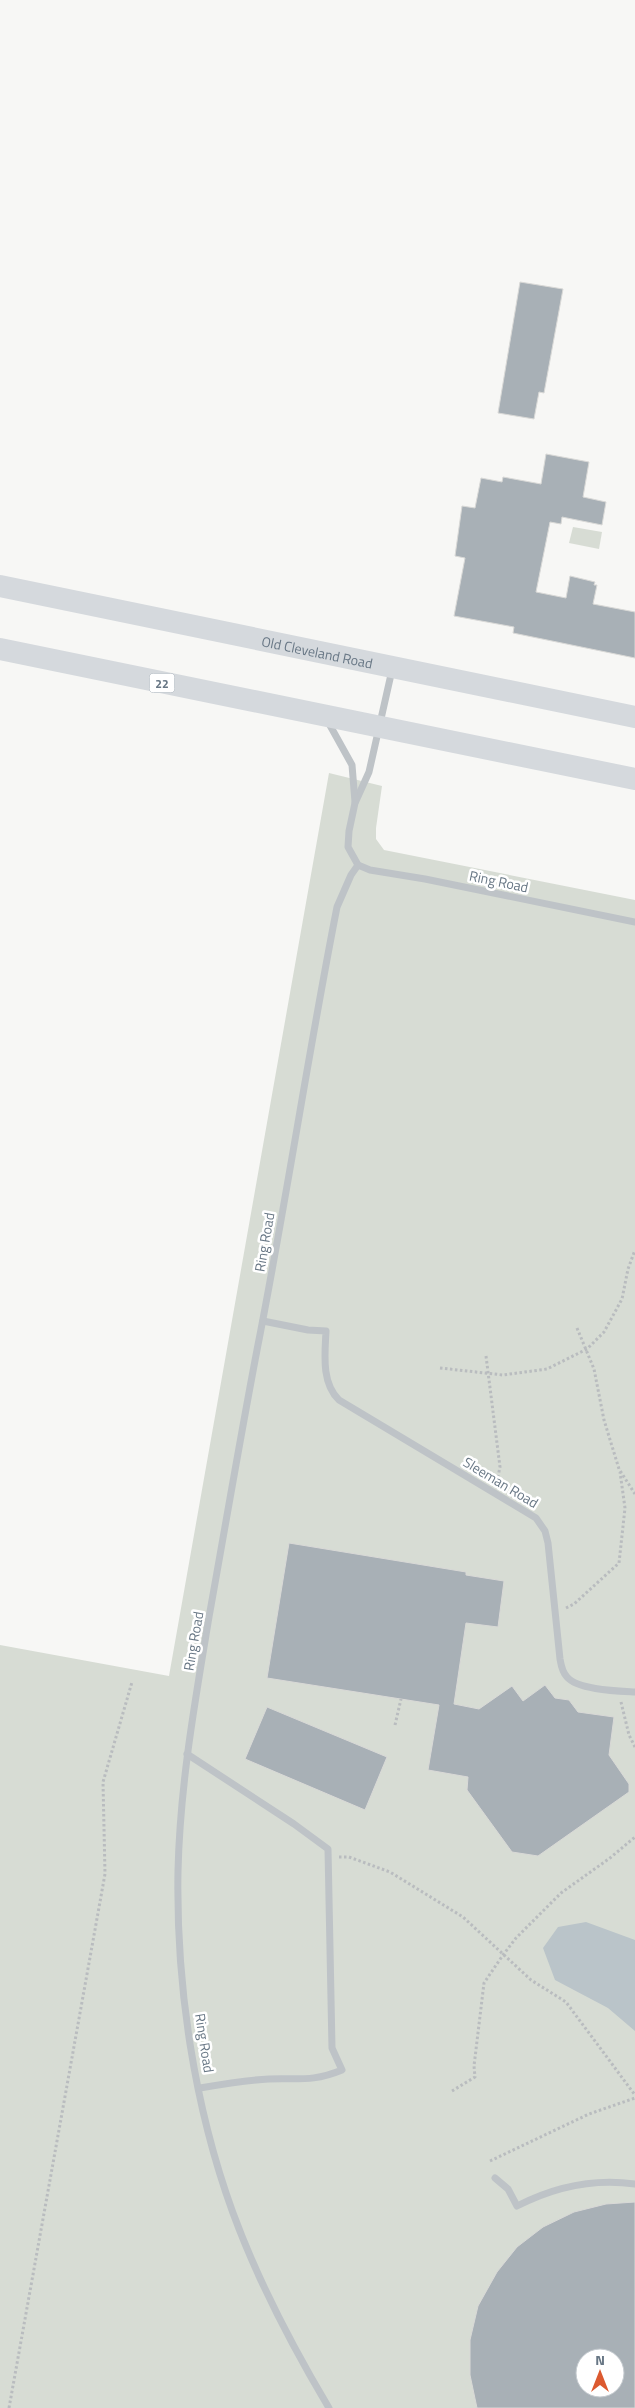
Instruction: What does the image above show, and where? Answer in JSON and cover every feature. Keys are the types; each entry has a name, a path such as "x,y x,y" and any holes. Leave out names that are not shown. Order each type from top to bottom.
{"highway":[{"name":"Old Cleveland Road","path":"0,586 635,716"},
{"name":"22","path":"0,649 635,780"}],"lane":[{"path":"355,803 369,772 393,665"},
{"path":"324,716 352,764 355,803 348,847 358,865"},
{"name":"Ring Road","path":"329,2408 304,2366 260,2278 233,2212 213,2146 200,2088 186,2007 179,1922 180,1832 188,1754 237,1455 337,907 351,875 358,865 370,870 425,878 635,922"},
{"name":"Sleeman Road","path":"262,1321 326,1330 326,1378 334,1395 339,1400 536,1518 545,1531 560,1658 568,1678 580,1685 635,1692"},
{"path":"188,1754 318,1840 328,1850 332,2048 342,2070 328,2076 305,2080 258,2080 200,2088"},
{"path":"495,2178 508,2188 517,2206 538,2196 572,2185 618,2181 635,2184"}],"path":[{"path":"440,1368 503,1375 547,1369 587,1349 604,1332 622,1299 628,1269 635,1250"},
{"path":"556,1612 574,1604 619,1562 625,1508 619,1469 604,1420 594,1368 577,1328"},
{"path":"486,1356 500,1467 496,1482 514,1492 512,1502"},
{"path":"619,1469 635,1494"},
{"path":"10,2408 105,1874 103,1782 132,1682"},
{"path":"621,1691 620,1706 635,1747"},
{"path":"395,1725 401,1699"},
{"path":"452,2090 475,2077 474,2066 484,1983 503,1955 516,1938 560,1893 610,1858 635,1837"},
{"path":"328,1858 349,1857 390,1872 463,1917 531,1980 566,2002 635,2096 589,2114 490,2161"}],"shaded area":[{"path":"573,527 602,532 599,549 569,543"},
{"path":"329,773 382,786 376,839 384,850 635,900 635,2408 0,2408 0,1645 169,1676"},
{"path":"586,1922 635,1940 635,2031 608,2008 555,1980 543,1948 558,1927"}],"building":[{"path":"520,282 563,289 544,393 539,392 534,419 498,413"},
{"path":"546,454 589,462 583,497 606,502 602,525 562,517 561,524 550,522 536,592 566,598 570,576 595,582 594,585 597,585 593,604 635,612 635,658 513,633 514,627 454,616 465,558 455,556 462,506 475,508 481,478 502,482 503,477 541,484"},
{"path":"289,1543 466,1572 466,1575 504,1581 498,1627 466,1623 454,1704 479,1709 512,1686 523,1701 545,1685 555,1698 569,1700 578,1712 614,1717 609,1755 629,1784 629,1792 538,1856 512,1852 467,1790 468,1777 428,1770 439,1705 267,1678"},
{"path":"267,1707 387,1757 365,1810 245,1759"},
{"path":"635,2202 635,2408 477,2408 470,2375 470,2340 478,2306 497,2272 517,2247 543,2227 574,2212 606,2204"}]}
